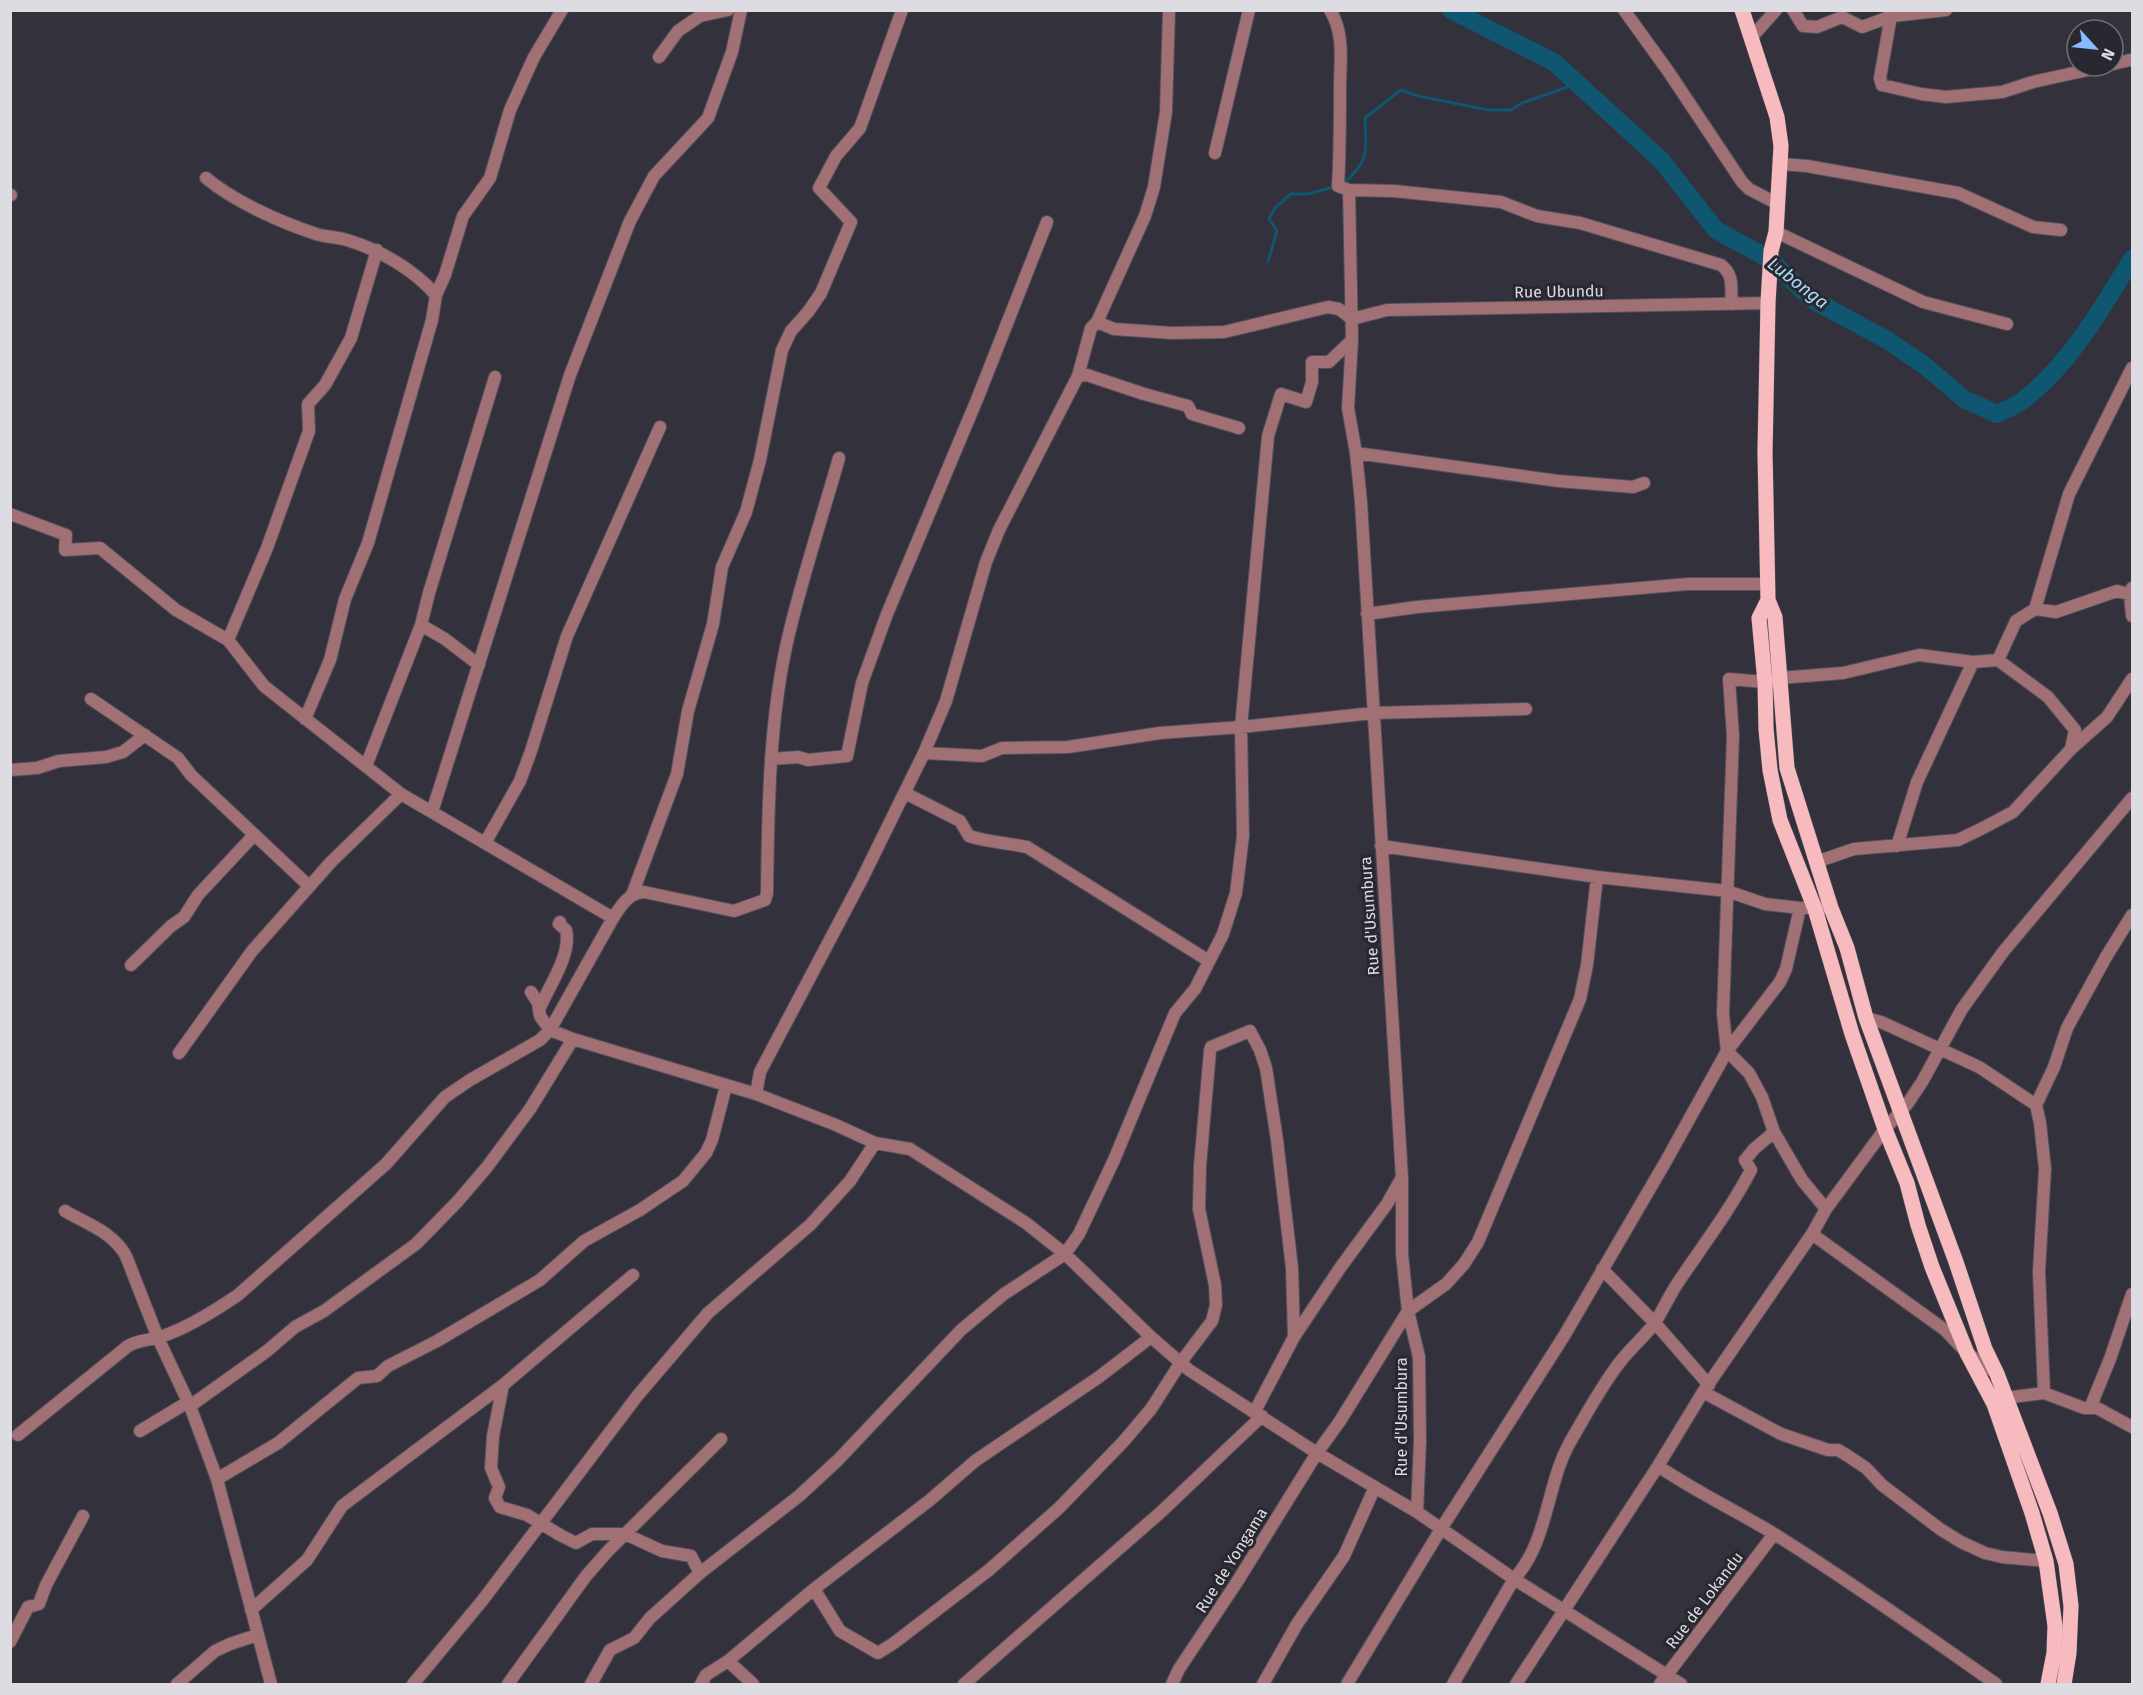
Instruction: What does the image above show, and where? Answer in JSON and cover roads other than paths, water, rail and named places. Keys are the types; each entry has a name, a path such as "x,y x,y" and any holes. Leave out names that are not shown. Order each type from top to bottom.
{"main road":[{"path":"1742,10 1777,117 1781,164 1776,232 1771,251 1768,303 1765,452 1768,600 1775,617 1787,768 1846,948 1866,1018 1997,1374 2000,1401 2046,1561 2055,1626 2049,1684"},
{"path":"1768,600 1759,618 1770,770 1780,820 1808,908 1885,1129 1907,1183 1932,1267 1967,1353 2000,1401 2050,1513 2066,1564 2071,1606 2069,1653 2064,1684"},
{"path":"1770,770 1787,768"}],"street":[{"path":"305,719 330,660 345,599 368,543 432,320 436,295 445,275 463,216 490,178 510,110 534,57 562,10"},
{"path":"659,57 678,30 700,16 728,10"},
{"path":"432,812 570,375 630,221 654,176 708,118 732,52 741,10"},
{"path":"632,895 677,774 688,711 713,624 722,567 746,512 760,460 782,350 791,331 821,293 851,222 819,188 836,156 860,128 902,10"},
{"path":"756,1094 760,1072 924,753 946,701 986,562 999,530 1078,376 1091,328 1097,322 1145,216 1154,187 1166,112 1169,10"},
{"path":"1215,153 1224,107 1249,10"},
{"path":"1330,10 1335,19 1341,56 1338,186 1349,190 1394,191 1501,202 1537,216 1580,223 1721,265 1729,271 1731,278 1732,304"},
{"path":"1624,10 1742,182 1749,189 1778,204"},
{"path":"1751,38 1776,10"},
{"path":"1793,10 1803,26 1817,27 1842,17 1862,27 1892,13 1946,10"},
{"path":"1892,13 1880,78 1882,85 1946,97 2002,92 2065,75"},
{"path":"2125,61 2130,60"},
{"path":"1781,164 1807,166 1958,193 2033,227 2061,230"},
{"path":"206,178 218,189 298,227 377,250 427,285 436,295"},
{"name":"Rue d'Usumbura","path":"1349,190 1352,340 1348,408 1361,502 1402,1178 1402,1254 1408,1311 1419,1357 1420,1442 1417,1512"},
{"path":"771,759 798,757 808,760 847,756 862,683 887,614 978,397 1047,222"},
{"path":"1776,232 1923,302 2007,324"},
{"path":"228,640 267,548 309,431 308,405 325,385 351,338 377,250"},
{"name":"Rue Ubundu","path":"1352,319 1387,310 1768,303"},
{"path":"1097,322 1114,329 1172,333 1224,332 1328,307 1339,309 1352,319"},
{"path":"591,1684 610,1650 634,1638 650,1617 700,1573 807,1488 838,1460 961,1330 1004,1294 1065,1254 1079,1234 1114,1160 1175,1013 1195,989 1223,934 1236,893 1243,836 1241,727 1268,436 1281,394 1306,402 1312,382 1312,362 1329,362 1352,340"},
{"path":"2035,609 2069,494 2133,368"},
{"path":"1078,376 1088,375 1188,406 1192,414 1239,428"},
{"path":"366,766 421,625 495,376"},
{"path":"485,843 520,781 567,636 660,427"},
{"path":"1356,453 1558,480 1632,487 1644,483"},
{"path":"18,1435 128,1346 146,1339 158,1338 213,1312 238,1295 386,1164 446,1097 470,1080 540,1040 550,1030 622,903 632,895 644,892 734,911 765,900 771,759 788,639 839,458"},
{"path":"10,514 66,535 65,550 100,548 176,610 228,640 264,686 401,794 613,918"},
{"path":"1367,614 1688,584 1767,584"},
{"path":"1998,660 2016,621 2035,609 2056,612 2117,591 2132,592 2133,616"},
{"path":"421,625 445,639 479,665"},
{"path":"1826,1209 1802,1180 1774,1132 1762,1097 1749,1073 1727,1051 1723,1014 1733,736 1729,679 1765,682 1780,678 1843,673 1919,655 1973,662 1998,660 2048,697 2075,730 2071,749"},
{"path":"1897,846 1917,782 1973,662"},
{"path":"1816,862 1854,849 1958,840 2013,812 2071,749 2107,717 2133,679"},
{"path":"91,699 178,758 191,775 309,886"},
{"path":"924,753 982,756 1002,747 1068,747 1160,733 1373,713 1526,709"},
{"path":"10,770 37,768 58,761 106,757 123,752 145,735"},
{"path":"905,793 960,821 969,836 990,843 1002,842 1027,847 1209,961"},
{"path":"179,1053 252,951 309,886 401,794"},
{"path":"1516,1684 1706,1388 1812,1234 1826,1209 1885,1129 1902,1112 1922,1082 1962,1009 2003,952 2133,798"},
{"path":"131,965 171,926 184,917 198,895 254,835"},
{"path":"1381,846 1597,877 1727,891 1765,904 1831,908"},
{"path":"1408,1311 1446,1284 1464,1264 1478,1242 1580,999 1587,965 1597,877"},
{"path":"1347,1684 1441,1529 1534,1384 1666,1161 1727,1051 1780,982 1808,908"},
{"path":"2044,1393 2039,1272 2045,1169 2036,1105 2054,1067 2067,1028 2106,957 2133,915"},
{"path":"539,1010 553,982 569,940 567,930 559,924 560,922"},
{"path":"531,992 538,1003 540,1016 550,1030 756,1094 875,1143 910,1149 1026,1223 1065,1254 1151,1337 1194,1374 1317,1453 1417,1512 1514,1579 1564,1610 1663,1680 1681,1684"},
{"path":"1866,1018 1881,1022 1979,1067 2036,1105"},
{"path":"814,1589 840,1631 878,1653 988,1570 1059,1508 1151,1409 1181,1362 1212,1321 1216,1305 1215,1286 1199,1209 1200,1166 1210,1047 1250,1031 1266,1068 1277,1140 1292,1268 1294,1337"},
{"path":"140,1431 189,1404 416,1244 487,1167 530,1109 573,1039"},
{"path":"217,1479 278,1443 358,1378 377,1376 388,1366 437,1341 540,1280 584,1241 640,1210 682,1181 706,1153 712,1140 726,1086"},
{"path":"1453,1684 1514,1579 1526,1564 1539,1535 1559,1467 1568,1447 1617,1365 1655,1323 1678,1283 1737,1199 1751,1170 1745,1160 1774,1132"},
{"path":"413,1684 482,1600 638,1395 708,1313 810,1225 850,1181 875,1143"},
{"path":"964,1684 1161,1512 1258,1414 1294,1337 1340,1268 1387,1204 1402,1178"},
{"path":"65,1211 120,1244 158,1338 189,1404 217,1479 271,1684"},
{"path":"1812,1234 1945,1330 1967,1353 1997,1374"},
{"path":"1602,1269 1655,1323 1706,1388 1781,1434 1828,1450 1838,1450 1848,1456 1866,1468 1882,1485 1940,1530 1961,1542 1985,1553 2002,1557 2046,1561"},
{"path":"251,1610 307,1560 342,1506 502,1385 633,1275"},
{"path":"2090,1408 2133,1294"},
{"name":"Rue de Yongama","path":"1172,1684 1179,1669 1237,1582 1317,1453 1340,1421 1408,1311"},
{"path":"701,1684 706,1675 728,1661 814,1589 930,1500 975,1461 1100,1377 1151,1337"},
{"path":"502,1385 490,1468 499,1487 495,1498 500,1507 527,1515 560,1536 576,1543 592,1534 625,1533 662,1551 691,1556 700,1573"},
{"path":"2000,1401 2044,1393 2071,1405 2097,1408 2133,1427"},
{"path":"508,1684 586,1576 625,1533 721,1439"},
{"path":"1658,1466 1690,1488 1774,1534 1995,1684"},
{"path":"1263,1684 1297,1624 1344,1556 1375,1487"},
{"path":"10,1642 28,1607 39,1604 46,1585 83,1516"},
{"name":"Rue de Lokandu","path":"1663,1680 1774,1534"},
{"path":"177,1684 215,1651 257,1635"},
{"path":"728,1661 753,1684"}],"waterway":[{"name":"Lubonga","path":"1451,10 1554,62 1661,160 1716,230 1769,259 1813,300 1887,340 1924,365 1964,399 1997,414 2023,400 2057,368 2085,333 2132,259"},
{"path":"1343,184 1362,162 1366,147 1365,118 1401,90 1418,96 1488,110 1511,110 1522,103 1579,83"},
{"path":"1268,262 1277,231 1269,219 1275,208 1291,194 1308,194 1334,187"}]}
